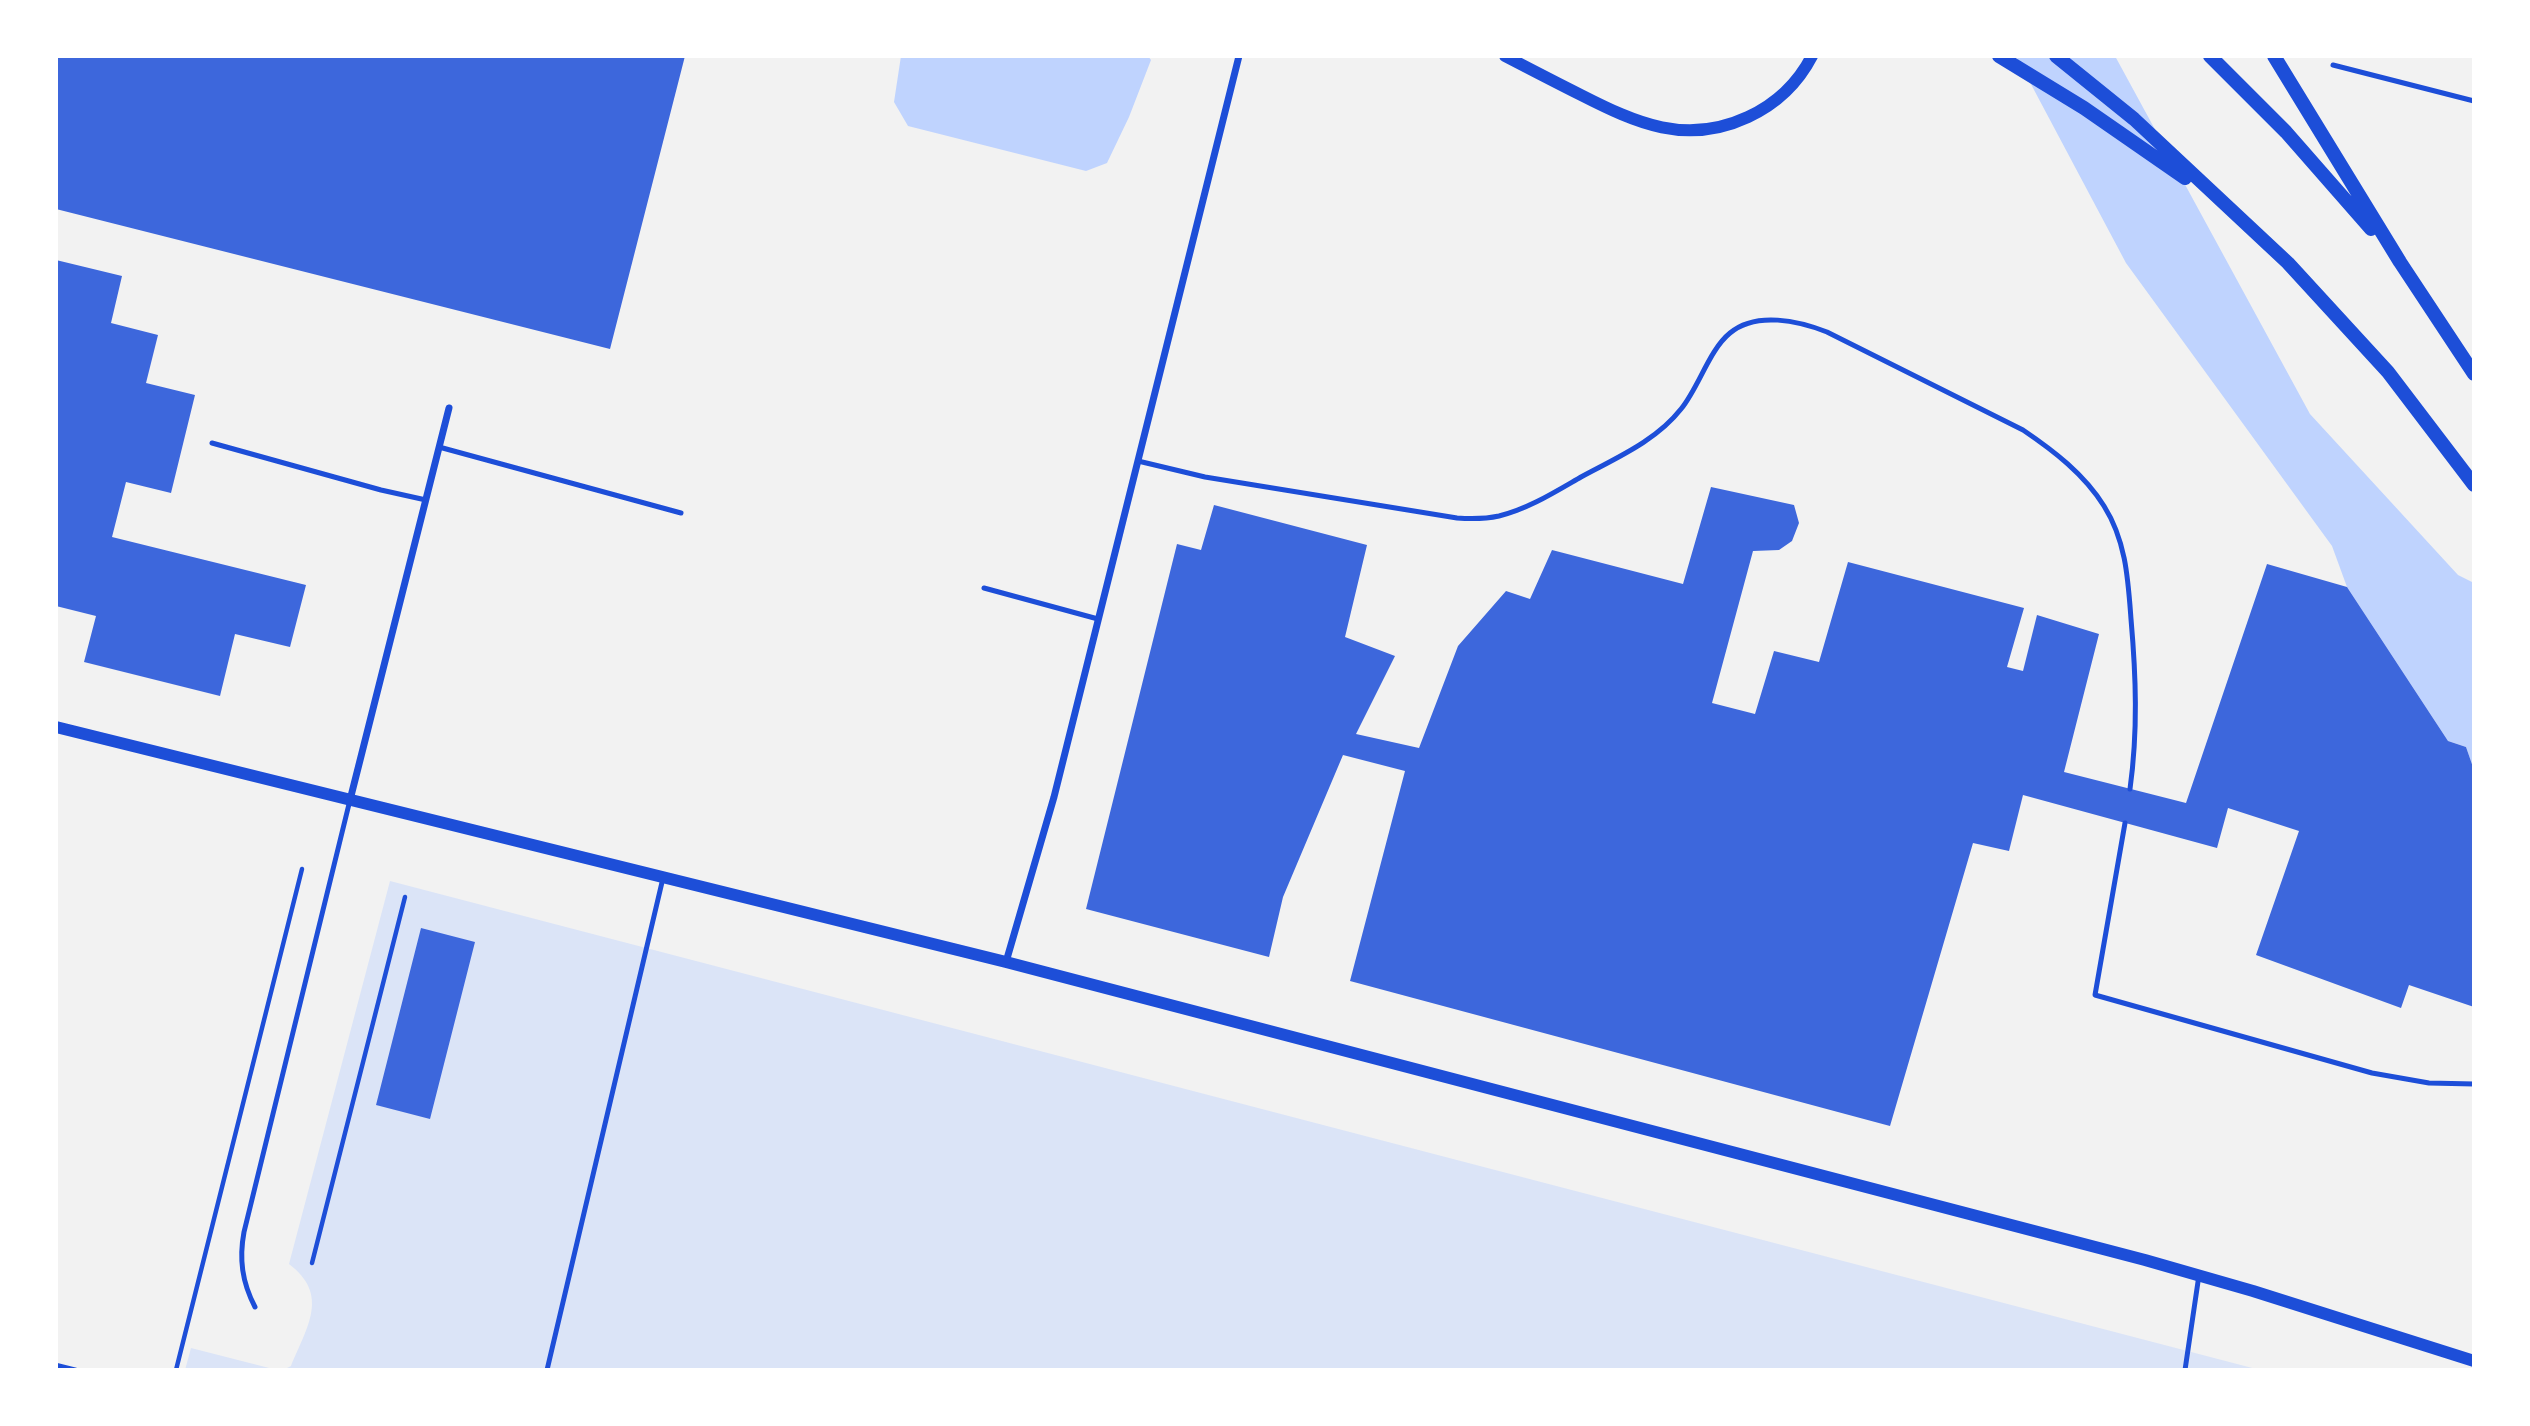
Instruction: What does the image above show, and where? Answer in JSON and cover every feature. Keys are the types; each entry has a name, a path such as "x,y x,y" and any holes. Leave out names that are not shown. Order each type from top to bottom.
{"main road":[{"path":"1999,56 2084,108 2235,215"},
{"path":"2056,56 2134,119 2288,263 2364,345 2474,485"},
{"path":"2210,56 2286,132 2400,262"},
{"path":"2274,56 2400,262 2474,373"}],"street":[{"path":"1006,962 1054,797 1240,56"},
{"path":"1504,56 1625,117 1652,127 1681,131 1721,127 1757,113 1798,80 1812,56"},
{"path":"350,800 449,408"},
{"path":"56,727 1006,962 2199,1275 2474,1361"}],"lane":[{"path":"2333,65 2474,101"},
{"path":"1138,461 1205,477 1457,518 1500,516 1541,500 1662,429 1696,389 1717,348 1730,333 1746,324 1766,321 1809,325 2023,430 2052,450 2085,481 2104,506 2117,532 2126,560 2137,711 2136,749 2130,789"},
{"path":"212,443 426,500"},
{"path":"439,447 681,513"},
{"path":"984,589 1098,619"},
{"path":"255,1307 244,1283 242,1270 244,1232 350,800"},
{"path":"2125,823 2095,995 2372,1073 2429,1083 2474,1084"},
{"path":"547,1370 663,878"},
{"path":"2185,1370 2199,1275"}],"path":[{"path":"176,1370 302,869"},
{"path":"312,1263 405,897"},
{"path":"56,1365 76,1370"}],"shaded area":[{"path":"390,881 2260,1370 283,1370 291,1366 308,1325 312,1300 302,1276 289,1264"},
{"path":"191,1348 277,1370 185,1370"}],"water":[{"path":"901,56 1148,56 1151,60 1129,117 1107,163 1086,171 908,126 894,102"},
{"path":"2016,56 2115,56 2310,414 2458,575 2474,583 2474,770 2466,747 2448,741 2347,587 2332,546 2126,263"}],"building":[{"path":"56,56 685,56 610,349 56,209"},
{"path":"56,260 122,276 111,323 158,335 146,383 195,395 171,493 126,482 112,537 306,585 290,647 235,634 220,696 84,662 96,616 56,606"},
{"path":"1711,487 1794,505 1799,523 1792,541 1779,550 1753,551 1712,703 1755,714 1774,651 1819,662 1848,562 2024,608 2007,667 2023,671 2037,615 2099,634 2064,772 2186,803 2267,564 2347,587 2448,741 2466,747 2474,770 2474,1007 2409,985 2401,1008 2256,955 2299,831 2228,808 2217,848 2023,795 2009,851 1973,843 1890,1126 1350,981 1405,771 1343,755 1283,897 1269,957 1086,909 1177,544 1201,550 1214,505 1367,545 1345,637 1395,656 1356,734 1419,748 1458,646 1506,591 1530,599 1552,550 1683,584"},
{"path":"421,928 475,942 430,1119 376,1105"}]}
